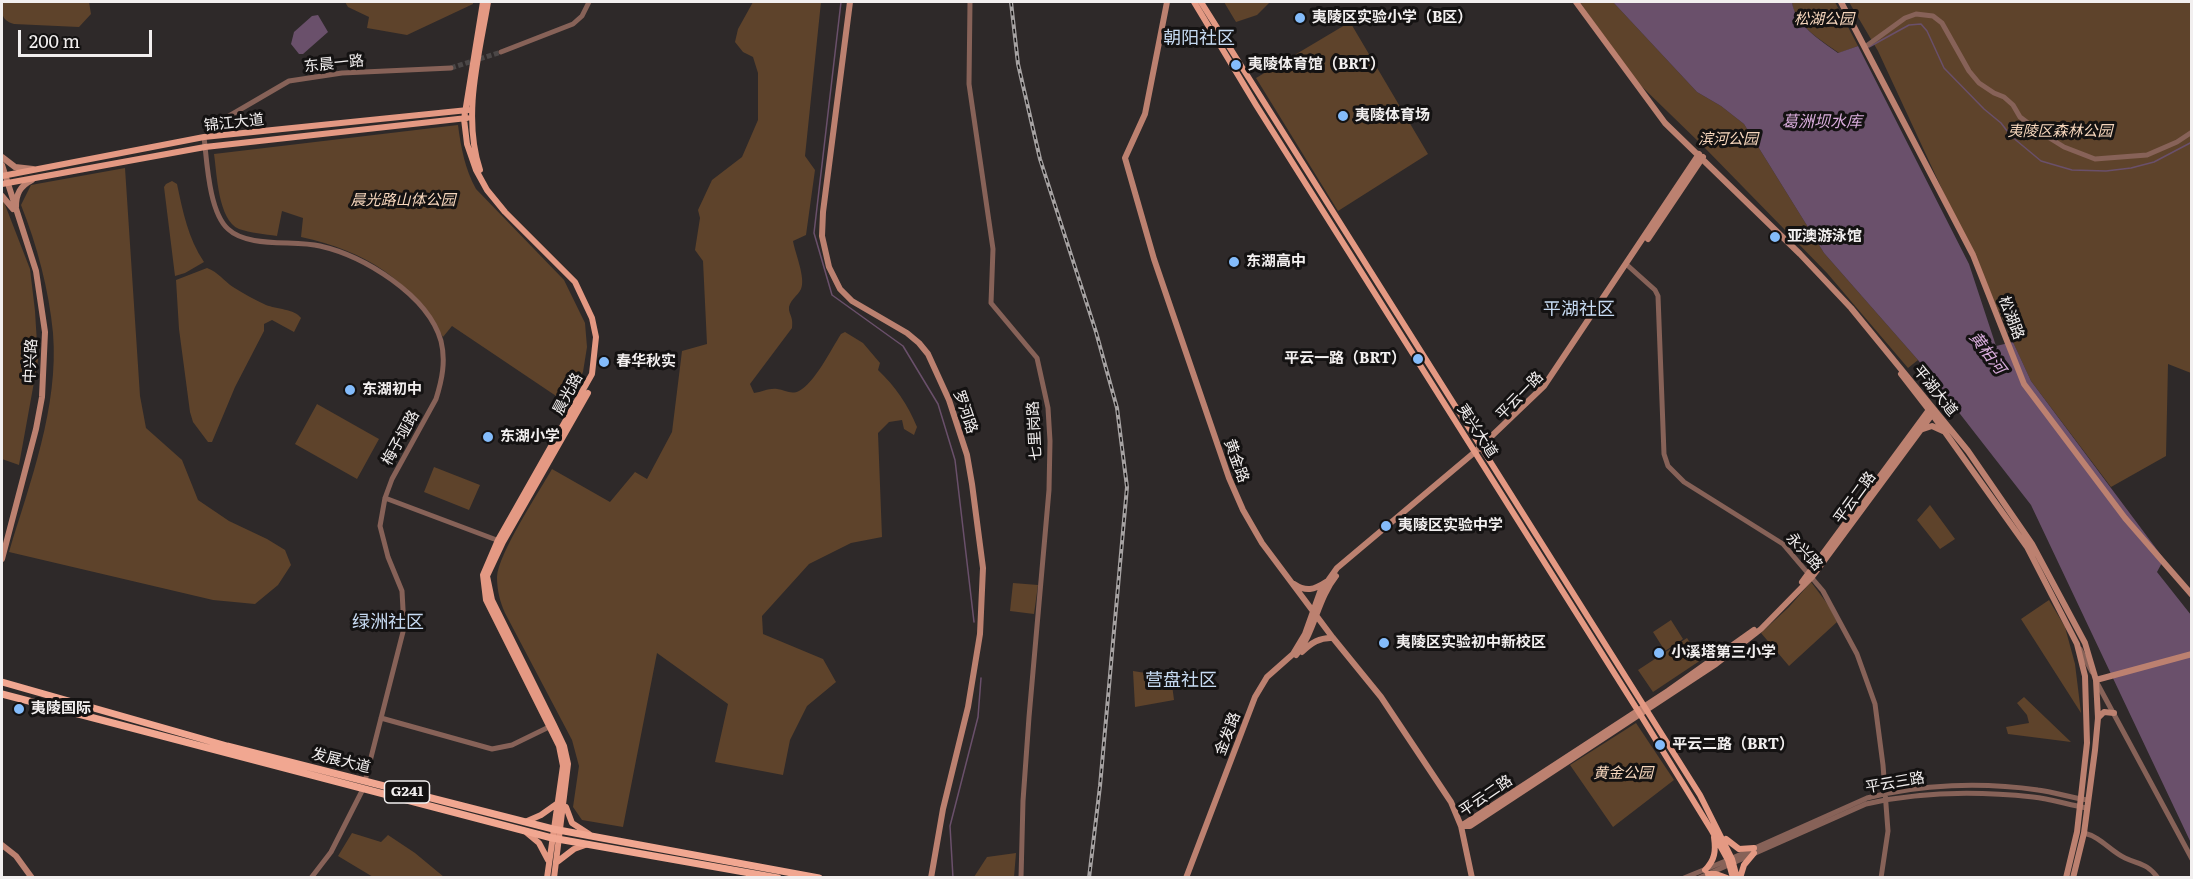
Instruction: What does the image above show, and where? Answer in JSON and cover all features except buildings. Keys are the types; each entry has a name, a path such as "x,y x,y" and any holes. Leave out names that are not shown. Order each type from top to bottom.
{"highway":[{"name":"发展大道","path":"2,682 227,746 591,840 778,878"},
{"name":"发展大道","path":"2,694 524,831 556,838 591,840 819,878"}],"main road":[{"name":"晨光路","path":"483,2 467,118 467,144 476,170 487,190 505,212 575,282 592,318 596,337 592,374 483,575 486,600 552,726 559,746 563,766 554,878"},
{"name":"晨光路","path":"468,110 489,2"},
{"name":"罗河路","path":"850,2 822,236 829,267 840,289 852,301 907,333 919,343 939,375 967,455 983,568 980,634 975,667 968,707 943,809 931,878"},
{"name":"黄金路","path":"1167,2 1145,114 1125,158 1154,259 1229,478 1243,510 1262,543 1333,638 1381,697 1451,802 1461,826 1474,878"},
{"name":"夷兴大道","path":"1194,2 1256,105 1480,451"},
{"name":"夷兴大道","path":"1201,2 1642,710 1715,830 1737,878"},
{"name":"平湖大道","path":"1574,2 1663,125 1700,157 1848,310 1968,451 2032,544 2085,643 2096,680 2098,718 2084,833 2073,878"},
{"path":"1842,2 1865,47"},
{"name":"松湖路","path":"1865,47 1973,255 2024,384 2125,518 2192,595"},
{"name":"锦江大道","path":"3,176 204,137 468,110"},
{"name":"锦江大道","path":"4,184 205,147 467,118"},
{"path":"2,157 15,167 36,170"},
{"name":"平云一路","path":"1315,613 1340,570 1480,451 1546,389 1700,157"},
{"name":"中兴路","path":"2,165 4,184 36,271 45,332 42,397 36,429 3,543 2,559"},
{"path":"16,214 19,190 24,184 37,178"},
{"path":"2,196 16,214"},
{"name":"平湖大道","path":"1932,410 2027,547 2077,644 2085,676 2087,743 2077,832 2066,878"},
{"name":"平云二路","path":"1461,826 1752,637 1784,607 1810,575 1918,433 1932,410"},
{"name":"平云二路","path":"1810,575 1932,410"},
{"path":"1918,433 1932,426 1948,435"},
{"name":"平云一路","path":"1315,613 1326,582 1337,568 1480,451"},
{"path":"1291,582 1305,590 1313,589 1326,582"},
{"name":"金发路","path":"1188,878 1258,698 1270,679 1301,650 1315,613"},
{"name":"金发路","path":"1188,878 1255,697 1268,677 1293,654 1315,613"},
{"path":"1292,660 1312,642 1333,638"},
{"path":"2096,680 2192,654"},
{"path":"2098,718 2104,712 2114,713"},
{"path":"525,822 561,802 572,823 591,840 557,862"},
{"path":"1715,830 1734,847 1754,851 1737,878"},
{"path":"1715,830 1715,852 1707,872 1727,878"},
{"path":"524,831 539,843 549,861"},
{"name":"晨光路","path":"547,878 556,838"},
{"path":"2,845 16,856 32,878"}],"street":[{"path":"501,52 573,24 582,16 589,2"},
{"name":"七里岗路","path":"970,2 969,84 993,249 991,303 1037,358 1048,408 1050,441 1049,490 1023,801 1021,878"},
{"path":"1865,47 1905,18 1916,14 1932,16 1942,22 1969,71 1979,83 2004,97 2013,105 2019,117 2040,132 2064,147 2095,159 2147,154 2177,142 2192,132"},
{"name":"东晨一路","path":"229,116 289,81 342,74 451,68"},
{"name":"梅子垭路","path":"204,137 215,207 228,229 243,238 306,243 339,251 358,259 382,272 407,292 427,315 438,335 444,364 440,387 436,399 392,479 385,498 380,526 388,557 402,591 404,628 365,781"},
{"name":"永兴路","path":"1628,265 1655,290 1658,296 1664,454 1668,466 1684,482 1783,544 1832,605 1857,654 1875,704 1886,796 1888,831 1881,878"},
{"path":"385,498 500,541"},
{"path":"2077,644 2192,859"},
{"path":"381,718 492,749 512,745 552,726"},
{"name":"平云三路","path":"1684,878 1731,862 1867,798 1961,786 1990,786 2038,790 2088,800"},
{"path":"311,878 331,852 363,789"},
{"name":"平云三路","path":"1886,796 1952,792 2035,797 2087,808"},
{"path":"2084,833 2095,836 2126,858 2143,863 2158,878"},
{"name":"平云三路","path":"1699,878 1707,872"}],"green space":[{"path":"2,2 89,2 91,14 79,27 14,24 3,16"},
{"path":"345,2 473,2 473,4 407,35 367,28 369,17 348,7"},
{"path":"753,2 821,2 805,156 815,170 806,235 793,241 802,284 800,292 789,307 792,328 750,384 754,393 774,389 799,391 817,374 841,334 845,332 863,343 880,363 878,370 900,396 917,427 914,435 904,429 902,420 889,422 878,433 882,537 851,543 809,564 762,616 763,634 823,659 836,682 807,706 790,740 783,775 715,762 728,704 657,653 623,827 582,820 573,807 579,766 572,740 503,609 497,577 499,567 511,539 552,469 610,502 635,472 647,479 672,432 682,351 707,344 703,261 695,250 700,218 698,210 712,180 742,157 758,120 758,73 753,57 743,52 735,42 738,29"},
{"path":"1224,2 1270,2 1257,15 1236,22"},
{"name":"滨河公园","path":"1580,2 1613,2 1697,92 1721,106 1744,124 1824,253 1918,360 1908,368 1827,273 1634,79"},
{"name":"松湖公园","path":"1792,2 1835,2 1858,46 1839,53 1803,25"},
{"name":"夷陵区森林公园","path":"1849,2 2191,2 2191,373 2168,364 2166,456 2111,487 2031,381 1878,51"},
{"name":"夷陵体育场","path":"1350,22 1428,154 1338,211 1256,78"},
{"name":"晨光路山体公园","path":"458,125 464,158 476,189 564,280 585,323 587,347 583,372 568,404 452,326 443,337 416,299 384,270 346,250 301,237 303,218 282,211 277,236 239,229 232,224 223,207 214,154"},
{"path":"125,168 140,396 146,428 182,460 198,500 229,521 285,550 291,565 278,585 255,604 213,600 9,552 41,444 52,389 54,361 53,333 45,284 21,205 31,185"},
{"path":"172,181 177,184 190,234 204,262 175,276 164,187"},
{"path":"2,197 30,269 35,311 38,360 19,465 2,459"},
{"path":"207,268 254,299 294,313 301,318 294,332 272,320 264,324 264,331 235,387 212,442 208,442 193,422 190,412 179,329 176,280"},
{"path":"317,404 379,439 357,479 295,444"},
{"path":"434,467 480,485 469,510 424,492"},
{"path":"1930,505 1955,539 1940,549 1917,520"},
{"path":"1811,582 1829,606 1837,622 1789,666 1761,633"},
{"path":"1013,583 1038,585 1034,614 1010,611"},
{"path":"2049,600 2065,627 2075,664 2081,713 2021,619"},
{"path":"1671,620 1683,639 1665,651 1653,632"},
{"path":"1687,638 1701,660 1653,692 1638,670"},
{"path":"1133,671 1171,677 1174,700 1135,707"},
{"path":"2024,697 2071,742 2008,734 2006,727 2029,723 2027,715 2017,703"},
{"name":"黄金公园","path":"1636,723 1674,780 1613,827 1570,765"},
{"path":"352,833 381,842 388,835 415,853 444,877 373,877 338,856"},
{"path":"1016,853 1014,877 974,877 987,857"}],"water":[{"name":"葛洲坝水库","path":"1613,2 1792,2 1803,25 1838,53 1858,46 1969,264 1996,346 2013,342 2031,381 2164,559 2157,572 2191,615 2191,843 2031,505 1918,360 1824,253 1744,124 1721,106 1697,92"},
{"path":"318,15 328,32 303,54 299,54 291,44 294,32 312,16"}],"waterway":[{"path":"841,2 814,233 832,295 903,346 938,404 955,460 974,622"},
{"path":"1869,47 1909,25 1921,24 1927,31 1944,68 2001,123 2011,136 2041,161 2072,170 2106,171 2131,168 2154,162 2192,142"},
{"path":"953,878 950,826 978,717 981,678"}],"tunnel":[{"path":"451,68 501,52"}],"railway":[{"path":"1011,2 1018,64 1040,159 1096,332 1117,408 1127,487 1100,786 1089,878"}],"place":[{"name":"夷陵区实验小学（B区）","path":"1300,18"},
{"name":"夷陵体育馆（BRT）","path":"1236,65"},
{"name":"夷陵体育场","path":"1343,116"},
{"name":"亚澳游泳馆","path":"1775,237"},
{"name":"东湖高中","path":"1234,262"},
{"name":"平云一路（BRT）","path":"1418,359"},
{"name":"春华秋实","path":"604,362"},
{"name":"东湖初中","path":"350,390"},
{"name":"东湖小学","path":"488,437"},
{"name":"夷陵区实验中学","path":"1386,526"},
{"name":"夷陵区实验初中新校区","path":"1384,643"},
{"name":"小溪塔第三小学","path":"1659,653"},
{"name":"夷陵国际","path":"19,709"},
{"name":"平云二路（BRT）","path":"1660,745"}],"district":[{"name":"朝阳社区","path":"1199,39"},
{"name":"平湖社区","path":"1579,310"},
{"name":"绿洲社区","path":"388,623"},
{"name":"营盘社区","path":"1181,681"}],"water label":[{"name":"黄柏河","path":"1987,353"}]}
